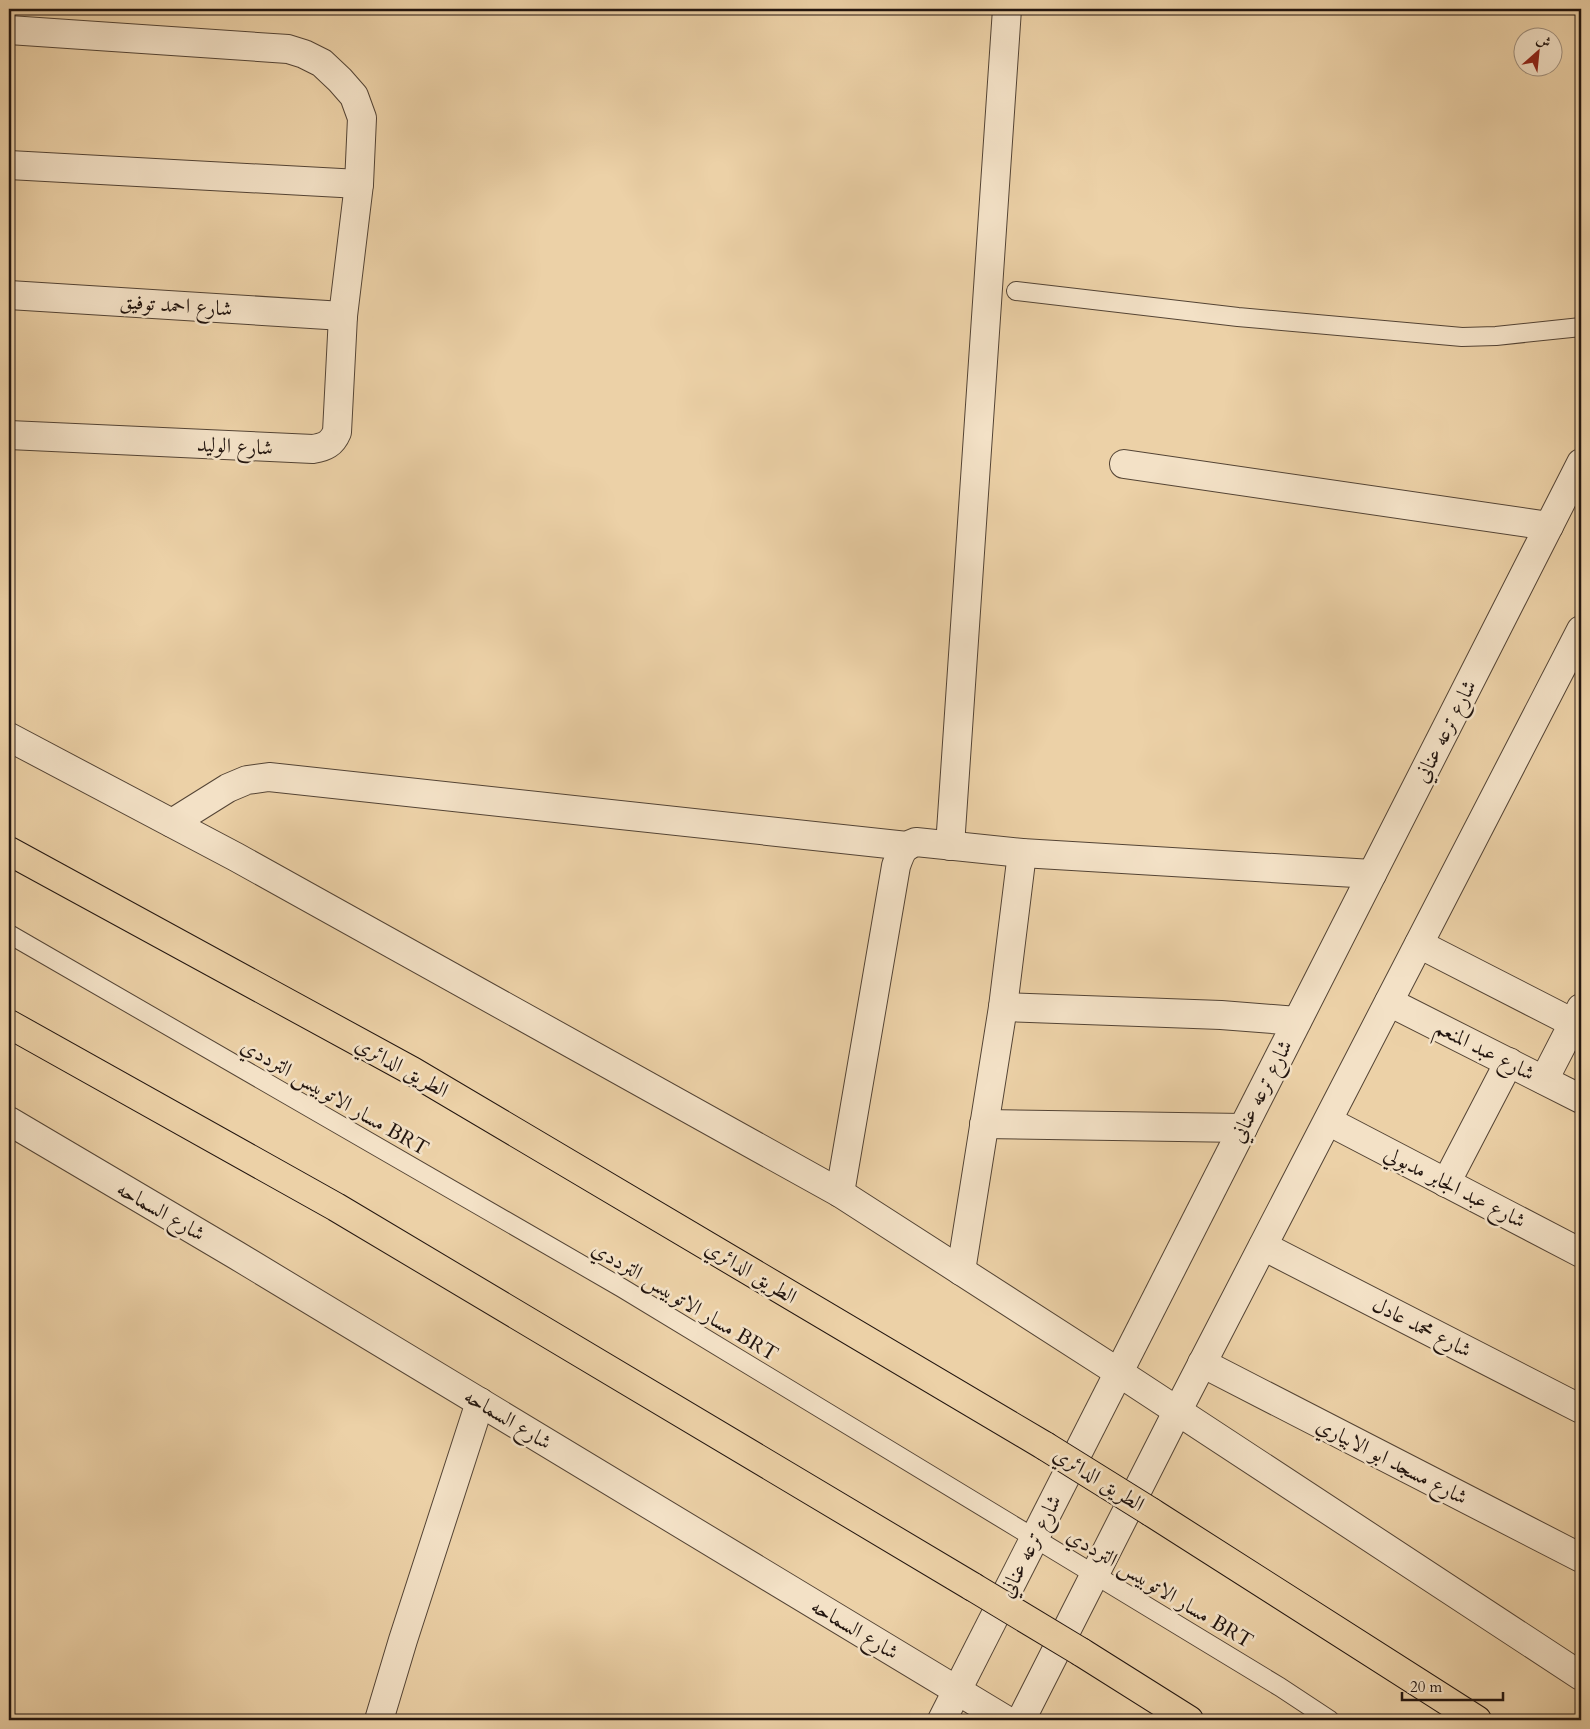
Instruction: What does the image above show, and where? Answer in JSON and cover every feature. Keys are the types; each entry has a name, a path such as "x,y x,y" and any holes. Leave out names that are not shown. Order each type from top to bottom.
{"highway":[{"name":"الطريق الدائري","path":"9,851 412,1071 1045,1446 1478,1720"},
{"path":"9,1024 336,1208 974,1587 1189,1720"}],"street":[{"path":"950,846 1007,9"},
{"path":"9,30 288,50 304,54 322,63 354,96 362,118 359,184 343,316"},
{"path":"9,165 359,184"},
{"name":"شارع احمد توفيق","path":"9,295 343,316"},
{"name":"شارع الوليد","path":"9,435 313,450 324,447 332,442 337,432 343,316"},
{"name":"شارع ترعه عناني","path":"942,1720 1581,463"},
{"path":"1124,464 1549,526"},
{"path":"1021,1720 1202,1363 1581,630"},
{"path":"9,736 262,871 840,1193 1118,1372 1581,1676"},
{"path":"172,823 228,788 247,780 269,777 907,846"},
{"path":"840,1193 896,866 900,853 907,846 916,842 1022,853 1372,874"},
{"path":"961,1271 1003,1007 1022,853"},
{"path":"1419,944 1579,1019 1544,1080"},
{"name":"شارع عبد المنعم","path":"1389,1002 1581,1099"},
{"path":"1003,1007 1221,1015 1297,1021"},
{"path":"1446,1183 1509,1062"},
{"name":"شارع السماحه","path":"9,1121 236,1254 1006,1720"},
{"name":"شارع عبد الجابر مدبولي","path":"1328,1121 1581,1253"},
{"path":"984,1124 1243,1128"},
{"name":"شارع محمد عادل","path":"1263,1246 1581,1409"},
{"name":"شارع مسجد ابو الابياري","path":"1202,1363 1581,1558"},
{"path":"379,1720 480,1402"}],"lane":[{"path":"1016,291 1238,317 1462,337 1496,336 1581,327"},
{"name":"مسار الاتوبيس الترددي BRT","path":"9,934 622,1288 1271,1682 1330,1720"}]}
